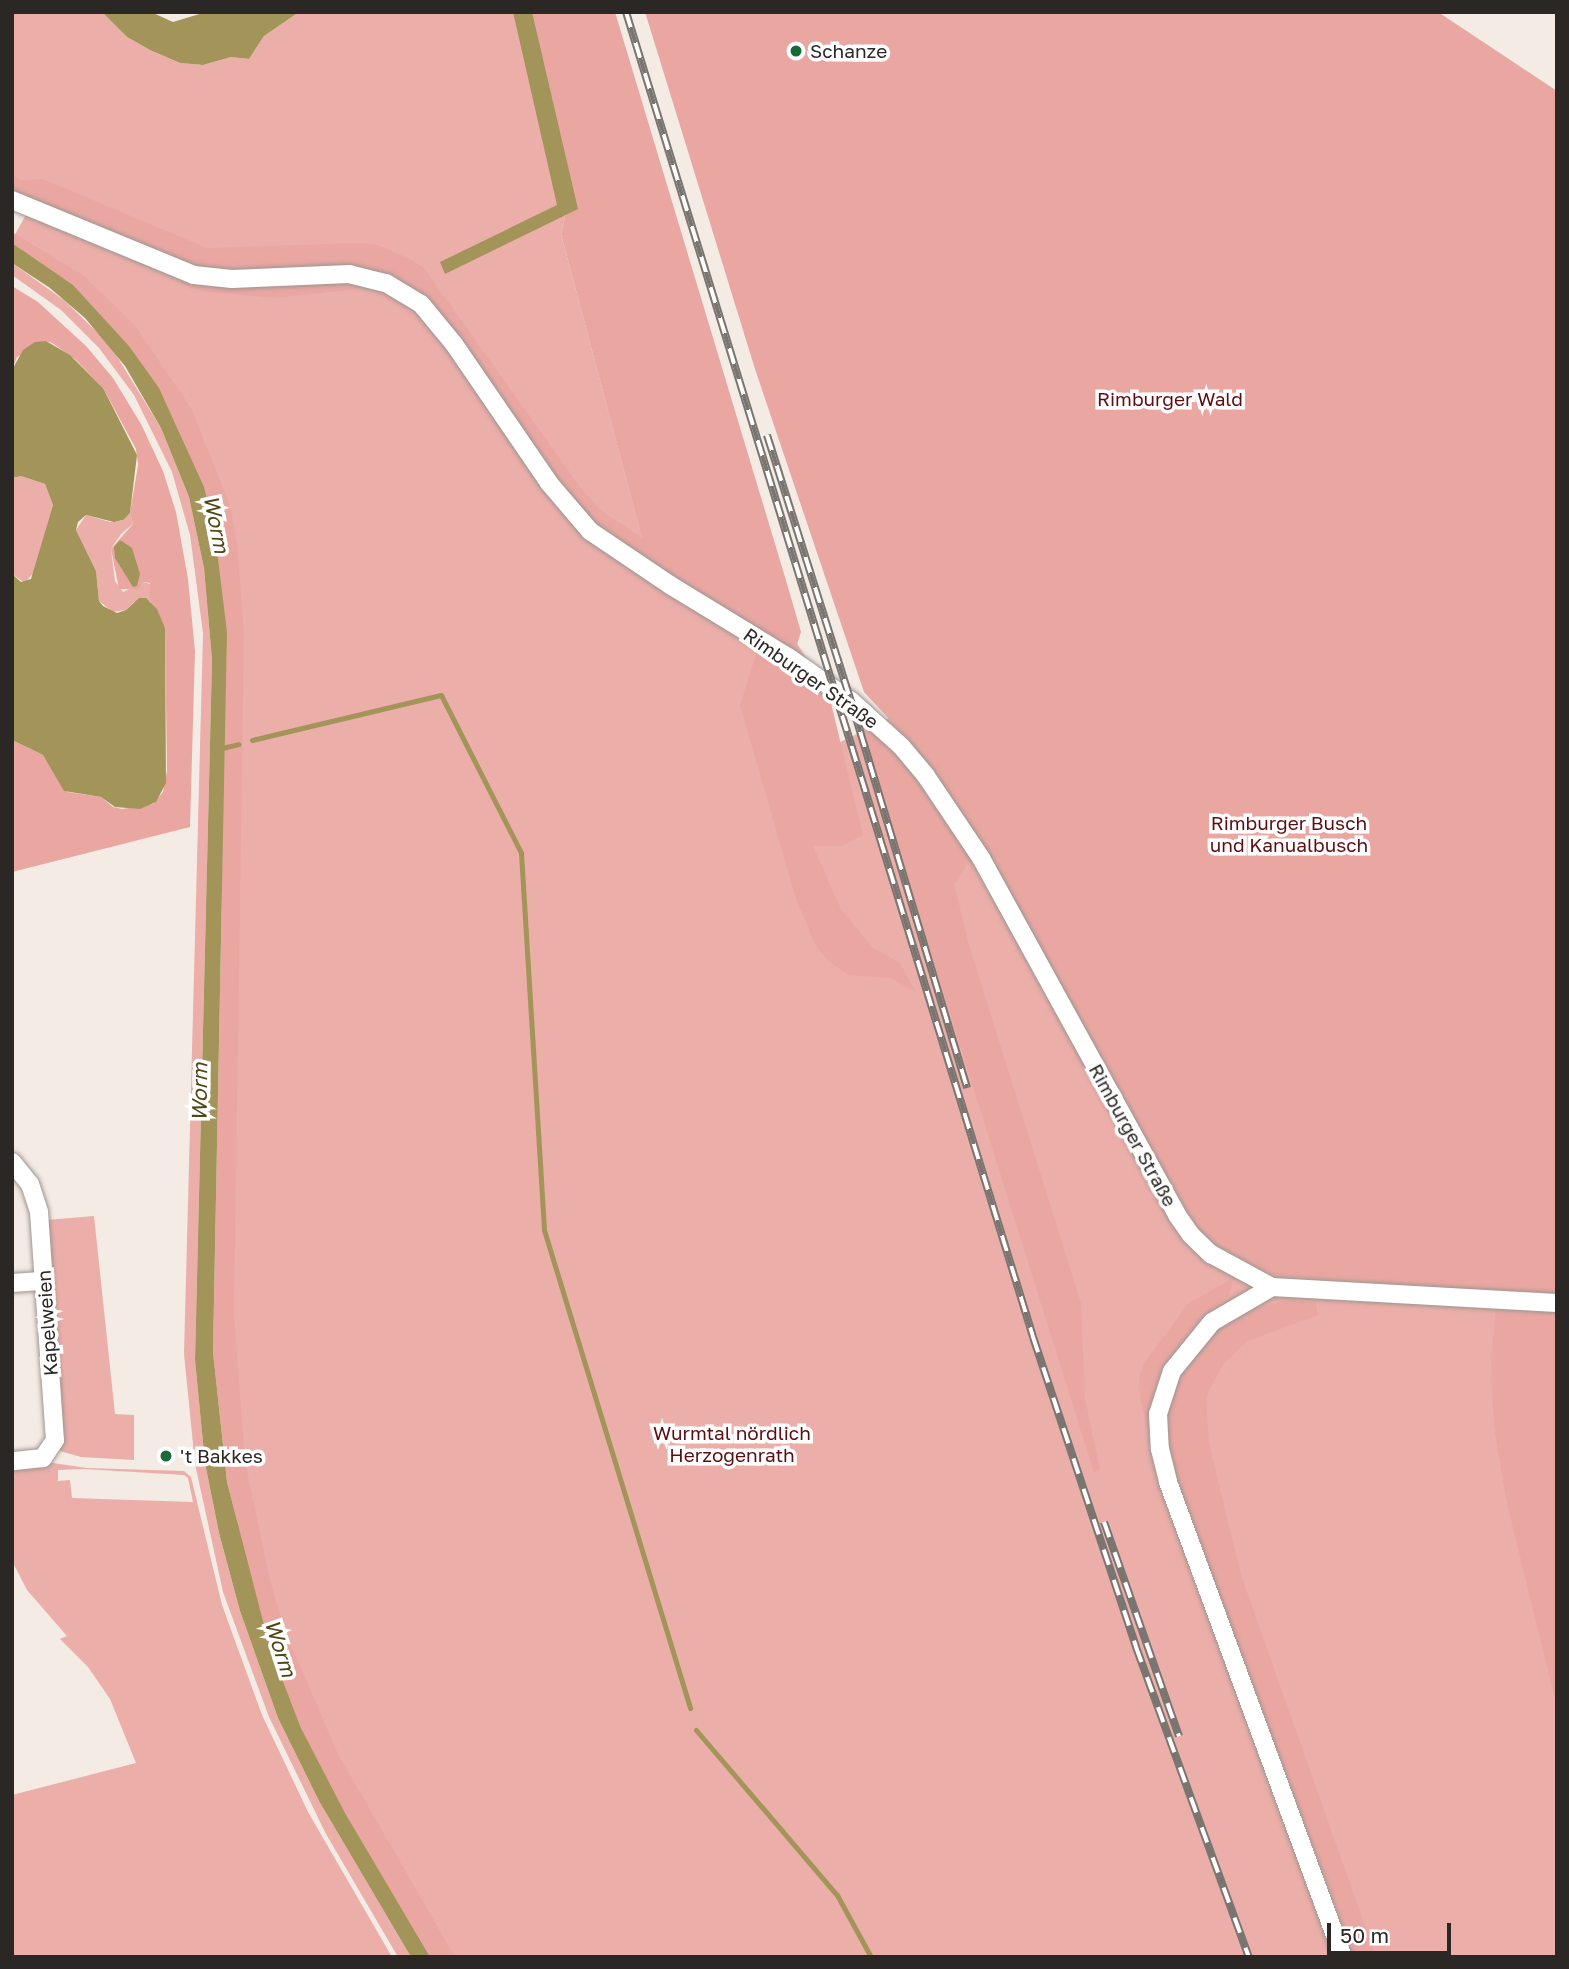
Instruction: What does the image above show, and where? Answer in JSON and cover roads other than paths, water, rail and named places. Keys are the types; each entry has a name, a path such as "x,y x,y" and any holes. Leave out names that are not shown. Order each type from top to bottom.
{"street":[{"name":"Rimburger Straße","path":"12,200 194,275 232,279 349,274 386,282 421,304 454,344 549,483 590,531 670,585 788,657 851,701 901,746 926,776 981,858 1191,1235 1221,1260 1272,1287 1557,1303"},
{"name":"Kapelweien","path":"12,1161 34,1194 39,1212 55,1440 43,1458 12,1461"},
{"path":"12,1283 44,1281"},
{"path":"1272,1287 1238,1304 1212,1322 1172,1371 1158,1414 1160,1449 1168,1482 1343,1957"}],"waterway":[{"path":"252,740 441,695 521,853 544,1230 690,1708"},
{"path":"222,748 239,744"},
{"path":"696,1730 837,1895 871,1957"}],"railway":[{"path":"626,12 1033,1337 1136,1647 1249,1957"},
{"path":"767,435 851,701 967,1088"},
{"path":"1104,1522 1179,1736"}],"place":[{"name":"Schanze","path":"796,51"},
{"name":"'t Bakkes","path":"166,1456"}],"park label":[{"name":"Rimburger Wald","path":"1170,399"},
{"name":"Rimburger Busch und Kanualbusch","path":"1289,834"},
{"name":"Wurmtal nördlich Herzogenrath","path":"732,1444"}],"water label":[{"name":"Worm","path":"217,524"},
{"name":"Worm","path":"199,1092"},
{"name":"Worm","path":"281,1648"}]}
